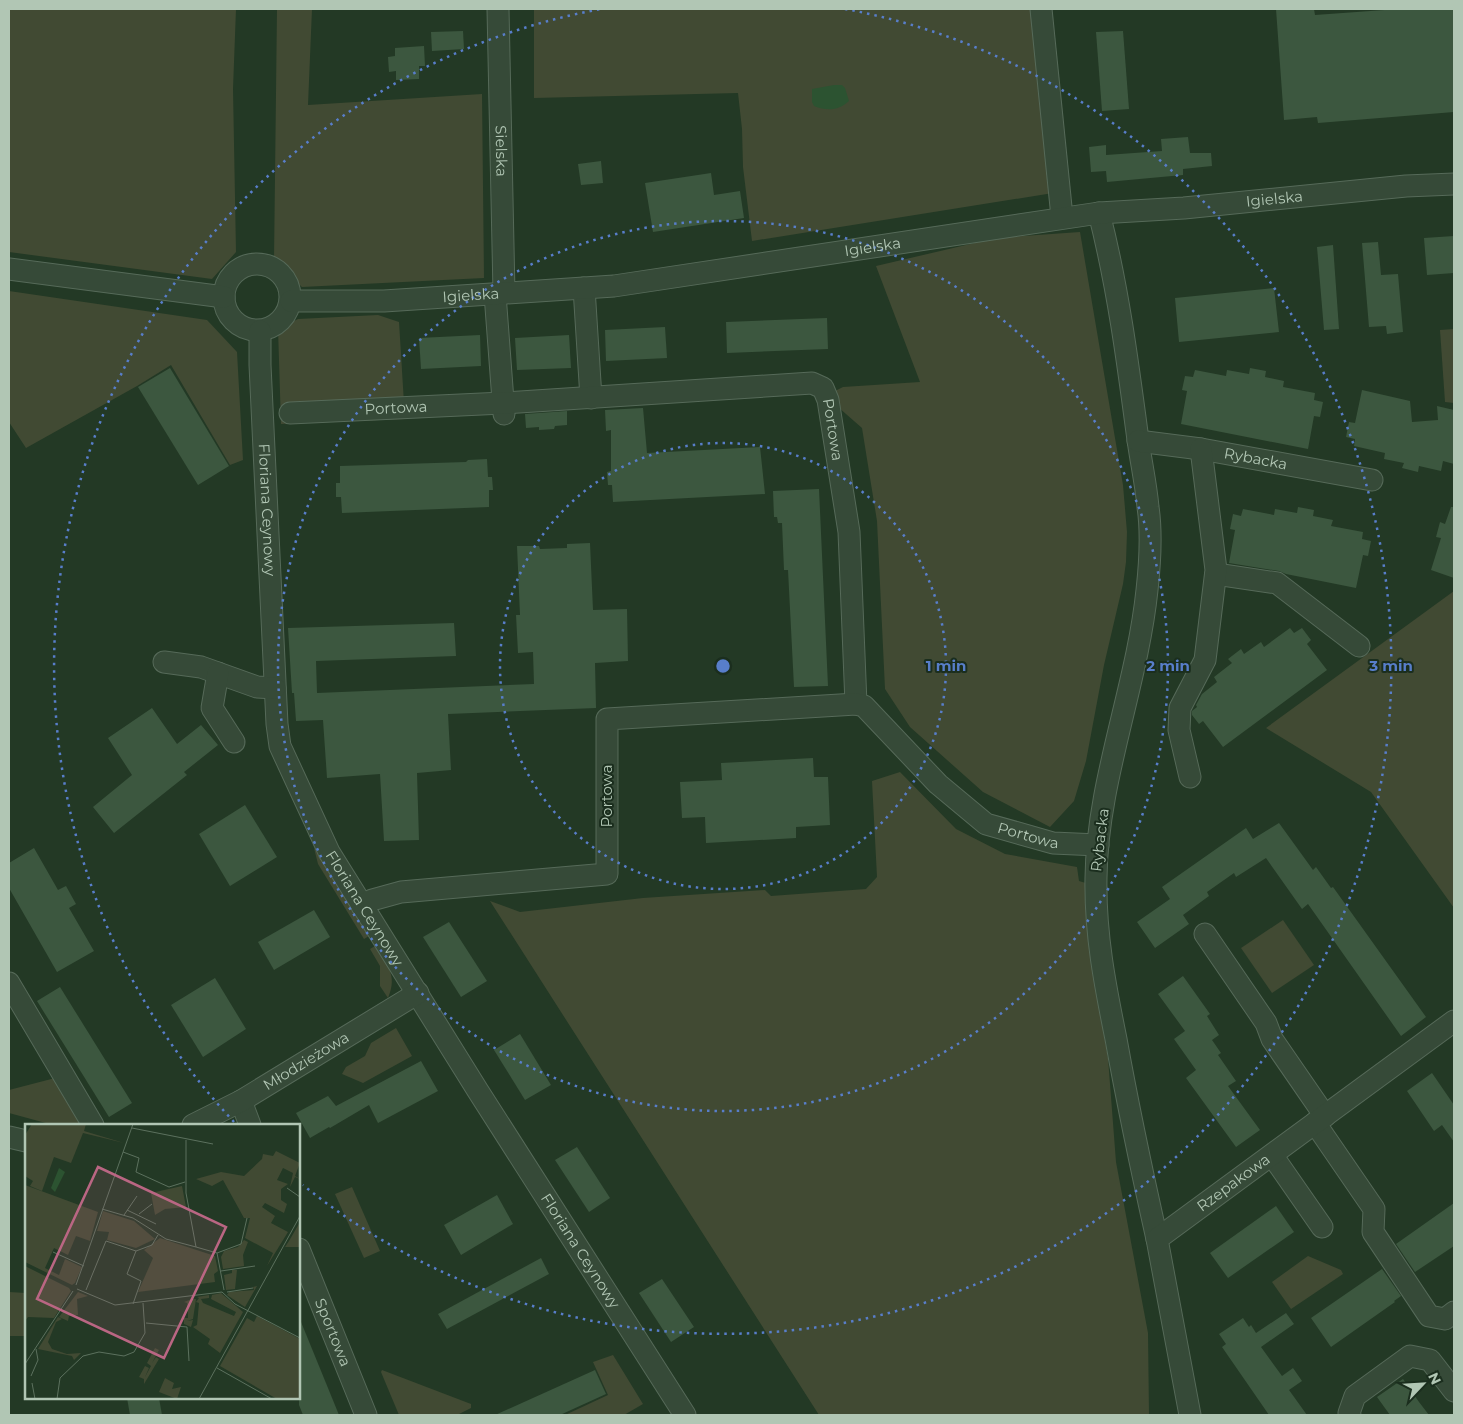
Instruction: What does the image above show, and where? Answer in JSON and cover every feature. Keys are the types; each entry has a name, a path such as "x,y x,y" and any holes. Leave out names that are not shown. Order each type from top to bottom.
{"street":[{"name":"Sielska","path":"498,9 500,293"},
{"path":"1041,9 1062,217"},
{"name":"Igielska","path":"291,301 384,301 614,286 1062,217 1184,208 1406,186 1454,184"},
{"name":"Rybacka","path":"1099,213 1107,246 1131,381 1150,536 1148,589 1140,646 1106,790 1098,844 1096,877 1097,932 1128,1104 1157,1239"},
{"path":"261,264 271,267 283,276 290,290 291,301 284,318 277,324 269,329 260,331 249,330 239,326 228,313 224,297 225,287 237,271 245,266 261,264"},
{"path":"9,269 224,297"},
{"path":"584,288 592,398"},
{"path":"500,293 503,409"},
{"name":"Floriana Ceynowy","path":"260,331 275,688 280,746 330,852 362,906 684,1415"},
{"name":"Portowa","path":"290,413 503,409 592,398 812,383 823,388 828,400 849,532 856,704"},
{"name":"Rybacka","path":"1138,441 1201,449 1372,480"},
{"path":"1190,777 1179,730 1180,708 1205,660 1216,574 1201,449"},
{"path":"1216,574 1277,583 1359,646"},
{"path":"164,662 193,666 257,687 275,688"},
{"path":"218,673 212,708 234,742"},
{"name":"Portowa","path":"362,906 372,900 401,892 607,874 607,719 856,704 864,706 938,784 986,824 1053,843 1098,844"},
{"path":"1205,934 1266,1023 1272,1039 1374,1209 1373,1232 1429,1316 1445,1319 1454,1312"},
{"path":"9,983 92,1124"},
{"name":"Młodzieżowa","path":"195,1124 241,1101 418,993"},
{"name":"Rzepakowa","path":"1157,1239 1454,1021"},
{"path":"241,1101 250,1124"},
{"path":"9,1137 25,1141"},
{"path":"1272,1155 1322,1227"},
{"path":"1157,1239 1190,1415"},
{"name":"Sportowa","path":"300,1251 366,1415"},
{"path":"1350,1415 1354,1396 1410,1356 1430,1360 1454,1391"}],"shaded area":[{"path":"9,9 236,9 233,89 236,252 212,279 9,252"},
{"path":"277,9 312,9 308,105 482,94 484,278 302,287 274,261"},
{"path":"534,9 1034,9 1053,193 752,241 743,167 742,129 738,93 534,98"},
{"path":"842,85 845,88 849,101 841,107 832,109 814,106 812,102 812,89"},
{"path":"1080,232 1123,485 1127,532 1126,562 1086,761 1074,801 1050,827 983,792 910,727 885,689 877,521 862,428 838,407 835,391 843,387 920,382 876,266 996,238"},
{"path":"9,291 207,320 237,352 243,460 230,465 171,365 26,448 9,422"},
{"path":"378,315 399,322 405,419 281,424 278,329 298,319"},
{"path":"1454,329 1454,403 1445,402 1440,330"},
{"path":"1454,591 1454,908 1371,792 1266,728"},
{"path":"900,772 956,829 1005,854 1077,867 1079,881 1089,884 1089,948 1108,1058 1116,1162 1148,1333 1149,1415 819,1415 490,901 520,912 643,898 765,890 771,896 866,889 877,877 872,781"},
{"path":"314,848 369,936 364,939 318,864"},
{"path":"1283,920 1314,965 1272,993 1241,948"},
{"path":"375,946 390,970 392,983 388,998 380,986 380,966 370,949"},
{"path":"396,1028 412,1056 363,1083 342,1074 346,1067 365,1056 371,1043"},
{"path":"59,1077 83,1124 49,1124 9,1113 9,1090"},
{"path":"352,1187 380,1251 364,1258 335,1194"},
{"path":"1308,1256 1341,1270 1343,1274 1291,1309 1272,1282"},
{"path":"9,1292 25,1293 25,1336 9,1336"},
{"path":"613,1355 643,1404 624,1415 565,1415 608,1395 593,1362"},
{"path":"382,1370 471,1404 471,1408 457,1415 399,1415 381,1372"}],"building":[{"path":"1276,9 1314,9 1315,15 1398,9 1454,9 1454,112 1318,123 1317,117 1284,120"},
{"path":"463,31 464,49 432,51 431,32"},
{"path":"1123,31 1129,109 1102,111 1096,32"},
{"path":"424,46 425,66 419,66 419,79 396,80 396,71 389,72 388,57 395,56 395,48"},
{"path":"1188,137 1190,153 1211,153 1212,166 1183,169 1183,175 1107,182 1106,171 1091,172 1089,147 1106,145 1106,155 1162,151 1161,139"},
{"path":"601,161 603,183 581,185 578,164"},
{"path":"711,173 714,195 740,191 744,218 653,232 645,183"},
{"path":"1454,236 1454,273 1427,275 1424,238"},
{"path":"1378,242 1381,275 1398,274 1403,332 1387,334 1386,326 1369,327 1362,243"},
{"path":"1333,245 1339,329 1324,330 1317,247"},
{"path":"1274,288 1279,332 1179,342 1175,298"},
{"path":"827,318 828,349 727,353 726,322"},
{"path":"665,327 667,358 606,361 605,330"},
{"path":"480,335 481,366 421,369 419,338"},
{"path":"569,335 571,368 517,370 515,338"},
{"path":"170,368 229,466 198,485 138,387"},
{"path":"1250,368 1266,371 1265,377 1284,381 1283,387 1315,393 1314,400 1323,402 1320,417 1314,416 1308,449 1181,424 1187,391 1182,390 1185,376 1193,377 1195,370 1226,376 1227,370 1249,374"},
{"path":"1362,390 1410,401 1412,422 1438,420 1437,406 1454,410 1454,464 1443,461 1441,471 1419,466 1418,472 1402,468 1404,463 1384,459 1385,453 1354,446 1355,439 1346,437 1349,422 1355,423"},
{"path":"643,408 647,453 760,447 765,494 613,502 612,485 608,485 607,472 611,471 611,430 606,431 605,410"},
{"path":"567,411 567,425 555,426 554,429 539,430 539,427 526,428 525,414"},
{"path":"487,459 488,477 492,477 493,490 489,490 489,507 342,513 341,497 336,497 336,483 340,483 340,466 466,462 468,460"},
{"path":"819,489 828,686 794,687 788,570 784,570 782,523 778,523 777,517 774,517 773,491"},
{"path":"1298,507 1314,510 1313,516 1333,520 1331,526 1363,532 1362,539 1371,541 1368,556 1363,555 1356,588 1279,571 1229,563 1235,530 1230,529 1233,514 1241,516 1243,509 1274,515 1275,509 1297,513"},
{"path":"1451,507 1454,507 1454,578 1431,570 1441,538 1436,537 1440,522 1445,524"},
{"path":"590,543 593,610 627,609 628,661 595,663 596,708 448,714 451,770 417,773 419,840 384,841 380,774 327,778 323,720 296,721 294,693 292,693 288,628 454,623 456,656 316,661 317,693 534,684 533,652 518,653 516,615 520,615 517,546 539,546 540,549 567,548 567,544"},
{"path":"1290,628 1294,633 1302,628 1311,640 1307,644 1327,670 1223,747 1203,721 1199,724 1192,715 1192,711 1197,707 1196,705 1202,694 1217,682 1214,677 1232,663 1228,659 1241,649 1244,654 1261,642 1264,647"},
{"path":"152,708 177,744 201,725 218,745 184,772 187,775 114,833 93,807 132,775 108,738"},
{"path":"813,758 814,777 828,777 830,825 796,827 796,838 706,843 705,817 682,818 680,782 722,780 721,763"},
{"path":"245,805 277,857 230,886 199,834"},
{"path":"1279,823 1313,870 1316,867 1331,888 1333,887 1426,1017 1401,1036 1308,904 1302,909 1266,858 1236,877 1234,873 1207,892 1209,896 1183,915 1189,924 1155,948 1137,922 1170,899 1162,887 1246,828 1253,839"},
{"path":"34,848 58,890 66,886 76,904 69,908 94,951 57,972 9,888 9,863"},
{"path":"314,910 330,937 274,970 258,942"},
{"path":"449,922 487,981 461,997 423,937"},
{"path":"1183,976 1210,1014 1207,1016 1219,1035 1212,1040 1221,1053 1218,1055 1236,1081 1228,1086 1260,1130 1236,1147 1186,1078 1196,1070 1174,1039 1185,1031 1158,994"},
{"path":"215,978 246,1029 203,1057 171,1005"},
{"path":"60,987 132,1103 109,1117 37,1001"},
{"path":"520,1034 551,1085 525,1100 494,1050"},
{"path":"421,1061 438,1091 378,1123 369,1105 310,1138 296,1113 328,1096 336,1106"},
{"path":"1432,1073 1454,1105 1454,1142 1442,1125 1434,1131 1407,1091"},
{"path":"577,1147 610,1198 589,1212 555,1160"},
{"path":"497,1195 513,1224 461,1255 444,1225"},
{"path":"1454,1203 1454,1246 1415,1272 1396,1244"},
{"path":"1276,1206 1294,1232 1228,1278 1210,1253"},
{"path":"541,1258 549,1274 447,1329 438,1314"},
{"path":"1382,1269 1401,1296 1331,1347 1311,1318"},
{"path":"662,1279 694,1327 671,1342 639,1293"},
{"path":"1286,1313 1294,1324 1261,1347 1282,1376 1293,1368 1302,1381 1289,1390 1307,1415 1269,1415 1222,1347 1226,1344 1219,1334 1243,1318 1256,1333"},
{"path":"300,1319 339,1415 303,1415 299,1405"},
{"path":"595,1370 606,1394 560,1415 495,1415"},
{"path":"1403,1379 1429,1415 1390,1415 1377,1397"},
{"path":"127,1399 159,1399 162,1415 130,1415"}]}
